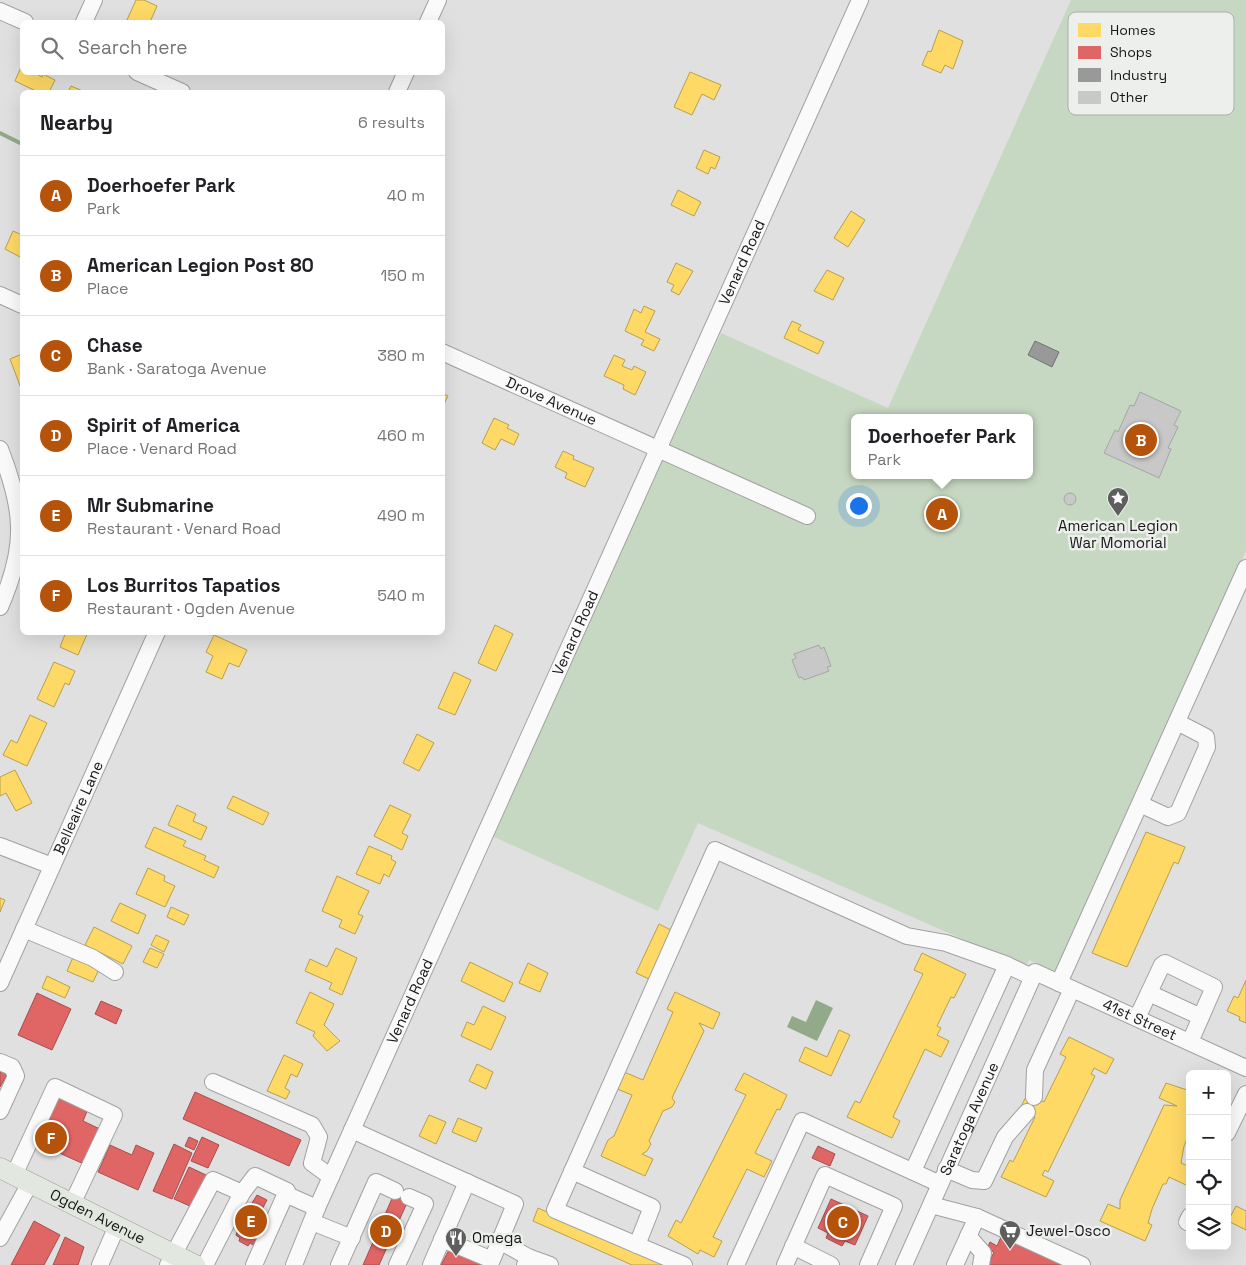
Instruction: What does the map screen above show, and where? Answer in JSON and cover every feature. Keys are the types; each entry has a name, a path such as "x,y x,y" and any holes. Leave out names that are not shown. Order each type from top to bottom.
{"main road":[{"name":"Ogden Avenue","path":"15,1175 117,1226 171,1260 195,1265"}],"street":[{"path":"85,20 94,0"},
{"path":"429,20 438,0"},
{"name":"Venard Road","path":"294,1265 331,1176 660,450 860,0"},
{"path":"0,11 20,20"},
{"path":"144,75 178,90"},
{"path":"398,90 405,75"},
{"path":"0,294 20,304"},
{"name":"Drove Avenue","path":"445,353 806,516"},
{"path":"0,449 14,484 20,528 17,561 11,582 0,608"},
{"path":"1034,1097 1035,1070 1066,986 1140,804 1246,568"},
{"name":"Belleaire Lane","path":"0,983 156,635"},
{"path":"1140,804 1168,817 1178,813 1207,747 1207,742 1206,737 1177,722"},
{"path":"0,846 52,866"},
{"name":"41st Street","path":"572,1171 714,850 907,936 946,942 1066,986 1246,1068"},
{"path":"24,929 93,958 115,972"},
{"path":"1137,1018 1162,965 1165,963 1212,985 1213,988 1190,1042"},
{"path":"913,1172 1007,965"},
{"name":"Saratoga Avenue","path":"904,1265 1034,975"},
{"path":"1149,993 1201,1017"},
{"path":"0,1062 12,1067 16,1076 0,1111"},
{"path":"213,1082 312,1125 319,1137 312,1162 331,1176"},
{"path":"0,1238 15,1175 55,1087 114,1115 72,1204"},
{"path":"1231,1125 1246,1094"},
{"path":"736,1265 802,1121 913,1172 984,1181 1004,1137 1027,1112"},
{"path":"352,1130 515,1204 498,1240 492,1262 442,1240"},
{"path":"637,1245 652,1208 572,1171 555,1210 637,1245 684,1265"},
{"path":"785,1265 825,1175 894,1206 868,1265"},
{"path":"205,1265 242,1193 254,1176 287,1191 254,1265"},
{"path":"171,1260 213,1180 242,1193"},
{"path":"339,1265 376,1182 425,1204 397,1265"},
{"path":"431,1265 467,1182"},
{"path":"285,1194 314,1215 352,1238"},
{"path":"932,1205 977,1217 1082,1265"},
{"path":"954,1265 977,1217"},
{"path":"100,1265 117,1226"},
{"path":"968,1236 983,1252 980,1265"},
{"path":"498,1240 526,1261 550,1265"},
{"path":"794,1246 831,1265"}],"shaded area":[{"path":"1071,0 1246,0 1246,551 1061,966 1057,970 1029,960 1026,967 698,823 658,911 492,836 721,333 888,408"},
{"path":"816,1000 833,1008 817,1041 787,1027 792,1016 806,1022"}],"building: Homes":[{"path":"136,0 144,0 157,6 151,20 127,20"},
{"path":"939,30 963,41 953,69 945,65 941,73 922,65 928,51 931,52"},
{"path":"20,69 20,75 38,75 42,77 45,75 55,80 50,90 34,90 15,81"},
{"path":"690,72 721,85 714,100 702,94 692,115 674,107"},
{"path":"71,86 80,90 69,90"},
{"path":"704,150 720,157 715,169 711,167 708,174 696,168"},
{"path":"678,190 701,202 694,216 671,205"},
{"path":"851,211 865,220 848,247 834,238"},
{"path":"13,231 20,234 20,257 5,249"},
{"path":"676,263 693,271 679,295 671,291 674,285 667,282"},
{"path":"827,270 844,278 833,300 814,291"},
{"path":"644,306 655,311 645,332 660,339 654,351 641,345 644,340 625,331 634,309 641,313"},
{"path":"792,321 801,325 798,330 824,342 818,354 784,338"},
{"path":"20,355 20,386 10,359"},
{"path":"614,355 625,360 622,366 632,370 634,366 646,372 635,395 623,389 624,385 604,376"},
{"path":"494,418 509,425 507,428 519,434 514,445 501,439 495,450 482,443"},
{"path":"563,451 574,456 573,459 594,468 585,487 565,478 567,473 555,467"},
{"path":"495,625 513,634 496,671 478,663"},
{"path":"65,635 87,635 78,655 60,647"},
{"path":"214,635 247,650 239,667 229,663 222,679 206,672 213,656 206,652"},
{"path":"54,662 75,671 69,685 65,683 54,707 37,699"},
{"path":"454,672 471,680 455,715 438,708"},
{"path":"30,715 47,723 27,766 3,755 11,740 17,743"},
{"path":"417,734 434,743 419,771 403,763"},
{"path":"15,770 32,803 16,811 6,793 0,796 0,777"},
{"path":"233,796 269,813 263,825 227,808"},
{"path":"177,805 196,814 193,821 207,827 201,840 168,825"},
{"path":"390,805 411,815 402,833 408,836 402,850 374,836"},
{"path":"154,827 186,841 183,846 206,856 204,860 219,867 214,878 145,847"},
{"path":"1146,832 1185,847 1178,864 1174,862 1127,967 1092,953"},
{"path":"369,846 392,856 391,859 396,862 389,877 384,874 380,884 356,874"},
{"path":"148,868 165,876 164,881 175,886 165,907 136,894"},
{"path":"337,876 369,891 358,914 363,916 355,934 339,927 342,920 322,911"},
{"path":"0,898 5,900 0,912"},
{"path":"120,903 146,915 138,934 111,921"},
{"path":"171,907 189,915 184,925 167,917"},
{"path":"659,924 671,930 649,979 636,973"},
{"path":"94,927 132,946 123,964 85,945"},
{"path":"156,935 169,941 164,952 151,945"},
{"path":"150,948 164,954 157,968 143,962"},
{"path":"336,948 357,958 342,995 329,989 332,983 305,971 310,959 327,967"},
{"path":"75,953 101,965 93,982 67,971"},
{"path":"922,953 966,974 954,998 951,997 937,1026 941,1028 937,1035 949,1041 941,1057 925,1049 893,1117 900,1121 892,1138 847,1117 855,1101 860,1103 923,974 914,970"},
{"path":"470,962 513,983 504,1002 461,981"},
{"path":"528,963 548,973 540,992 519,983"},
{"path":"47,976 70,987 65,998 42,988"},
{"path":"1246,980 1246,1023 1239,1020 1240,1017 1227,1011 1234,996 1238,998"},
{"path":"310,992 334,1004 324,1025 340,1041 327,1051 313,1036 315,1032 296,1023"},
{"path":"675,992 720,1013 713,1029 699,1023 704,1031 672,1098 675,1102 672,1107 663,1111 649,1141 651,1144 647,1151 642,1154 653,1159 645,1176 601,1156 608,1140 614,1136 632,1095 617,1089 624,1072 643,1080 673,1012 667,1009"},
{"path":"483,1006 506,1017 491,1050 461,1036 467,1022 474,1025"},
{"path":"839,1030 850,1035 831,1076 799,1061 805,1047 827,1057"},
{"path":"1069,1037 1114,1059 1106,1074 1094,1068 1091,1074 1095,1076 1048,1172 1045,1170 1042,1175 1054,1181 1046,1197 1001,1177 1010,1160 1013,1162 1035,1117 1019,1110 1028,1093 1044,1102 1066,1057 1060,1054"},
{"path":"284,1055 303,1064 297,1077 291,1074 285,1088 290,1091 286,1099 267,1091"},
{"path":"477,1064 493,1072 486,1089 469,1081"},
{"path":"744,1073 787,1095 780,1110 777,1109 755,1153 772,1161 764,1177 747,1169 713,1237 722,1241 714,1257 700,1250 698,1254 668,1236 676,1220 681,1223 746,1095 735,1090"},
{"path":"1166,1083 1186,1090 1186,1141 1181,1163 1186,1165 1186,1185 1169,1177 1166,1184 1163,1184 1152,1209 1148,1223 1152,1225 1145,1241 1100,1221 1108,1204 1120,1209 1120,1200 1164,1105 1177,1106 1159,1098"},
{"path":"429,1115 446,1122 436,1144 419,1136"},
{"path":"458,1118 482,1128 476,1142 452,1132"},
{"path":"1236,1206 1246,1211 1246,1230 1231,1222 1231,1215"},
{"path":"538,1208 666,1265 632,1265 533,1221"}],"building: Shops":[{"path":"37,993 71,1009 52,1050 18,1035"},
{"path":"101,1001 122,1010 116,1024 95,1014"},
{"path":"0,1071 7,1074 0,1087"},
{"path":"195,1092 301,1140 289,1166 183,1119"},
{"path":"57,1095 88,1109 83,1121 102,1130 86,1165 35,1142"},
{"path":"189,1137 198,1141 194,1150 185,1146"},
{"path":"202,1137 219,1145 208,1168 191,1161"},
{"path":"174,1144 192,1153 172,1199 153,1191"},
{"path":"110,1145 132,1155 136,1145 154,1153 138,1190 98,1172"},
{"path":"818,1146 835,1154 830,1166 812,1158"},
{"path":"189,1167 206,1175 192,1207 174,1199"},
{"path":"397,1187 411,1194 379,1265 363,1265"},
{"path":"257,1195 267,1200 257,1219 264,1223 253,1245 250,1243 248,1246 239,1241 240,1238 236,1235 239,1228 237,1227"},
{"path":"831,1199 868,1216 855,1245 845,1241 842,1246 826,1238 828,1233 818,1228"},
{"path":"34,1221 60,1235 44,1265 11,1265"},
{"path":"65,1237 84,1247 78,1265 53,1265"},
{"name":"Jewel-Osco","path":"1001,1237 1062,1265 988,1265 994,1252 987,1249 990,1242 997,1246"},
{"name":"Omega","path":"450,1248 485,1265 441,1265"}],"building: Industry":[{"path":"1035,341 1059,352 1052,367 1028,355"}],"building: Other":[{"path":"1140,392 1181,411 1174,425 1178,427 1168,448 1171,449 1159,478 1104,453 1115,430 1118,432 1130,405 1134,406"},
{"path":"1070,493 1076,499 1070,505 1064,499"},
{"path":"819,645 821,649 824,647 831,666 827,667 829,671 804,680 802,677 799,678 792,660 796,658 794,654"}],"waterway":[{"path":"0,133 20,143"}],"place":[{"name":"American Legion Post 80","path":"1141,440"},
{"name":"Doerhoefer Park","path":"942,514"},
{"name":"American Legion War Momorial","path":"1118,517"},
{"name":"Los Burritos Tapatios","path":"51,1138"},
{"name":"Mr Submarine","path":"251,1221"},
{"name":"Chase","path":"843,1222"},
{"name":"Spirit of America","path":"386,1231"},
{"name":"Jewel-Osco","path":"1010,1250"},
{"name":"Omega","path":"456,1257"}]}
